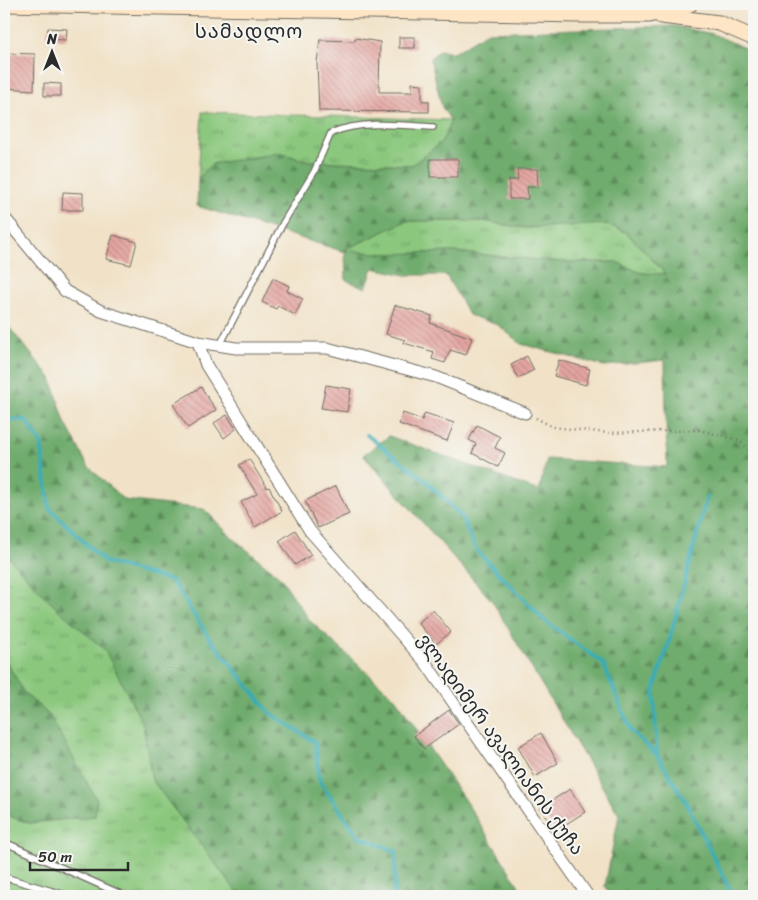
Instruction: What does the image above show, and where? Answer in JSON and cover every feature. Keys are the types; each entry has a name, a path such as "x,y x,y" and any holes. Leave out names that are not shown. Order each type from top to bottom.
{"main road":[{"path":"4,4 265,6 649,15 719,23 754,38"},
{"path":"649,15 690,4"}],"street":[{"path":"4,217 65,291 102,311 198,342 236,348 327,348 436,377 525,413"},
{"name":"ვლადიმერ ავალიანის ქუჩა","path":"198,342 206,365 310,531 426,662 588,896"}],"lane":[{"path":"220,345 283,223 314,172 331,133 343,128 366,126 433,127"},
{"path":"4,842 125,896"},
{"path":"4,877 69,896"}],"path":[{"path":"525,413 553,427 607,433 699,430 739,440 754,455"}],"green space":[{"path":"674,26 713,34 754,52 754,896 611,896 605,886 619,815 492,601 363,455 389,436 539,491 547,459 667,467 665,360 604,366 521,344 498,325 469,315 446,275 406,275 373,268 366,288 346,280 345,250 387,254 453,252 561,262 616,262 641,273 666,274 627,233 607,224 524,228 483,221 406,221 342,251 197,206 198,179 211,164 279,153 309,161 412,165 442,142 451,121 442,107 430,58 440,50 454,53 487,32"},
{"path":"202,112 451,120 442,142 412,165 309,161 279,153 211,164 198,179"},
{"path":"406,221 483,221 524,228 607,224 627,233 667,275 641,273 616,262 561,262 453,252 387,254 342,251"},
{"path":"4,321 51,378 65,422 88,466 124,500 204,509 234,539 281,578 310,621 396,699 472,811 525,896 240,896 152,780 143,724 105,650 53,605 11,560 4,547"},
{"path":"4,547 11,560 53,605 105,650 143,724 152,780 240,896 4,896 4,814 29,823 95,816 50,716 24,693 4,657"},
{"path":"4,657 24,693 50,716 97,800 95,816 29,823 4,814"}],"building":[{"path":"48,28 67,29 66,40 47,39"},
{"path":"399,37 415,37 415,48 399,48"},
{"path":"355,38 380,42 379,92 412,92 412,83 422,84 422,101 429,101 429,112 319,111 317,62 320,40 355,41"},
{"path":"4,53 35,54 34,90 4,88"},
{"path":"44,83 61,84 61,96 44,96"},
{"path":"430,159 458,159 458,177 430,177"},
{"path":"517,169 537,169 538,187 527,187 528,199 509,199 509,180 518,180"},
{"path":"63,192 83,193 83,210 62,210"},
{"path":"113,235 137,242 131,265 106,259"},
{"path":"273,278 289,286 287,291 303,299 295,315 278,306 276,309 262,302"},
{"path":"395,305 432,316 430,323 472,338 466,355 450,350 445,363 432,359 434,352 404,343 405,340 386,334"},
{"path":"527,356 534,370 518,378 511,365"},
{"path":"559,360 590,369 586,385 554,376"},
{"path":"326,385 351,389 347,412 321,408"},
{"path":"201,387 216,410 188,428 173,404"},
{"path":"403,413 422,420 425,413 454,423 447,441 399,424"},
{"path":"227,415 236,429 224,438 214,423"},
{"path":"477,425 500,437 495,448 505,453 498,467 472,453 476,444 469,440"},
{"path":"249,459 267,488 269,487 282,511 255,527 241,502 257,494 239,465"},
{"path":"336,486 349,514 318,528 305,501"},
{"path":"295,530 311,555 295,565 279,541"},
{"path":"433,610 451,632 436,644 418,623"},
{"path":"449,710 459,724 424,749 414,736"},
{"path":"541,733 558,763 535,777 518,747"},
{"path":"570,789 585,812 555,831 540,808"}],"waterway":[{"path":"4,419 26,420 41,443 49,508 105,562 172,581 210,639 270,713 315,742 319,780 358,836 396,851 394,895 396,896"},
{"path":"367,435 426,481 461,516 476,550 545,621 603,663 631,731 657,755"},
{"path":"707,496 670,638 654,691 657,755 686,802 733,896"}],"district":[{"name":"სამადლო","path":"249,31"}]}
